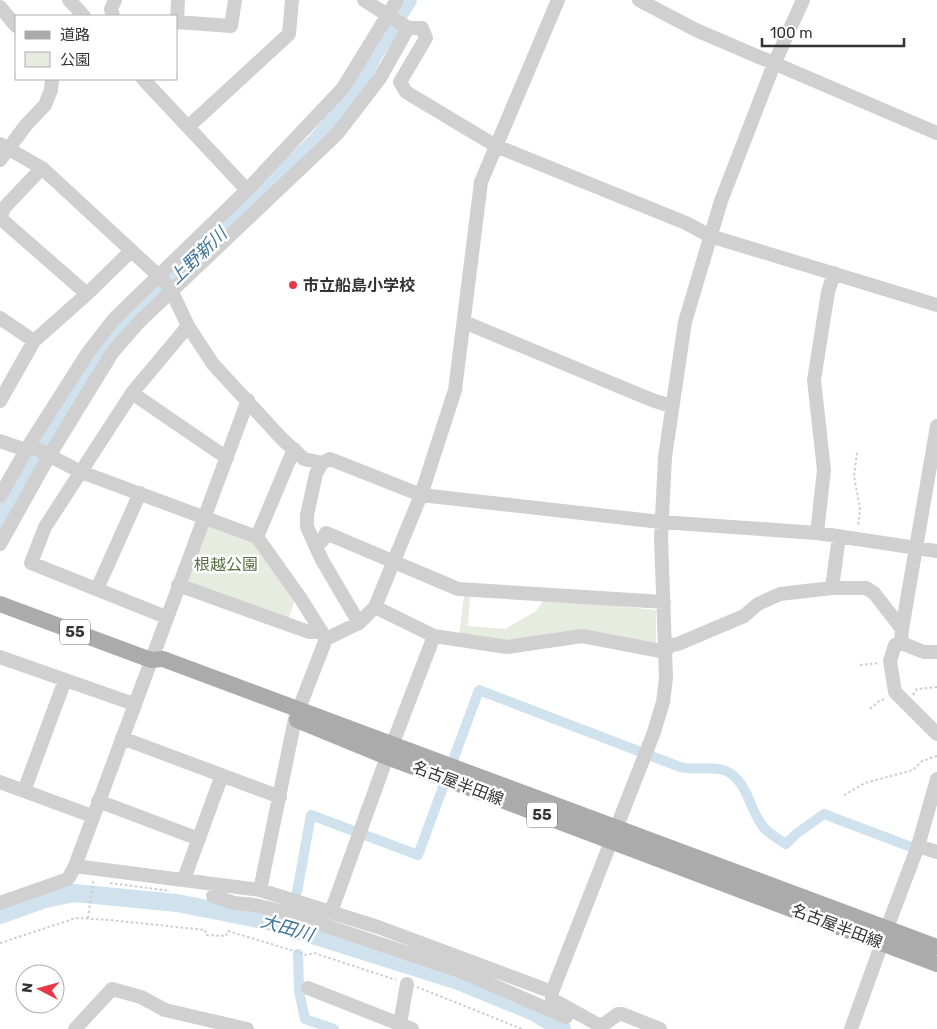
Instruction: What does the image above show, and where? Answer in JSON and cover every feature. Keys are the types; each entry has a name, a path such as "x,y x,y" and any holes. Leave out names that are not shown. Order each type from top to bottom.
{"main road":[{"name":"名古屋半田線","path":"0,604 151,660 159,669 296,714 884,936 937,964"},
{"name":"名古屋半田線","path":"884,936 937,946"}],"street":[{"path":"69,0 83,15"},
{"path":"114,15 111,9 115,0"},
{"path":"177,15 178,0"},
{"path":"178,22 231,26 235,0"},
{"path":"188,126 289,34 292,0"},
{"path":"364,0 406,26 422,28 425,32 426,38 400,82 406,92 496,146 686,223 710,236 937,305"},
{"path":"0,496 87,354 114,320 247,190 343,88 397,0"},
{"path":"178,585 309,632 324,635 359,623 374,607 421,496 455,390 481,182 558,0"},
{"path":"639,0 696,30 937,133"},
{"path":"660,1029 622,1014 618,1014 603,1025 596,1024 552,998 552,992 654,732 663,702 666,678 666,649 661,522 665,457 671,406 685,322 721,201 774,64 803,0"},
{"path":"0,7 15,25"},
{"path":"0,544 49,456 112,353 139,322 337,134 380,78 406,26"},
{"path":"0,160 4,146 45,105 52,80"},
{"path":"144,80 247,190"},
{"path":"4,146 42,168 159,277 172,291 188,326 213,364 282,439 304,459 322,463 330,460 421,496 661,522 817,533 937,551"},
{"path":"42,168 4,208 0,218 87,294"},
{"path":"0,400 34,340 87,294 131,250"},
{"path":"817,533 824,470 814,380 828,292 834,273"},
{"path":"0,318 34,340"},
{"path":"464,322 652,400 671,406"},
{"path":"166,616 31,564 45,527 132,393 188,326"},
{"path":"132,393 227,458"},
{"path":"0,903 68,879 248,400"},
{"path":"901,643 916,548 934,463 937,426"},
{"path":"0,441 30,448 81,472 257,537 324,635"},
{"path":"257,537 294,449"},
{"path":"322,463 316,474 315,485 306,515 307,526 322,560 359,623"},
{"path":"97,589 140,493"},
{"path":"322,541 326,533 458,589 664,602"},
{"path":"832,588 840,536"},
{"path":"374,607 434,636 508,647 582,636 666,649 744,616 758,604 780,594 832,588 866,588 874,593 902,629"},
{"path":"260,890 296,714 324,635"},
{"path":"331,912 434,636"},
{"path":"937,652 924,652 901,643 895,645 890,661 902,700 937,734"},
{"path":"0,657 134,704"},
{"path":"24,791 65,680"},
{"path":"122,738 280,797"},
{"path":"184,879 222,775"},
{"path":"852,1029 918,846 937,779"},
{"path":"0,782 92,816"},
{"path":"98,801 199,839"},
{"path":"918,846 937,852"},
{"path":"74,866 260,890 378,927 552,992"},
{"path":"213,896 234,903 255,905 279,911 460,971 560,1013 587,1029"},
{"path":"308,988 406,1027 406,984"},
{"path":"75,1029 112,990 141,996 165,1010 247,1029"}],"path":[{"path":"857,453 854,476 860,508 857,538"},
{"path":"860,665 890,661"},
{"path":"870,709 880,700 902,700 917,689 937,687"},
{"path":"844,795 865,783 913,770 922,761 937,756"},
{"path":"68,879 99,881"},
{"path":"88,918 93,881"},
{"path":"106,882 177,892"},
{"path":"0,943 64,921 88,918 205,930 206,935 226,936 228,931 307,954 314,953 406,984 522,1029"}],"green space":[{"name":"根越公園","path":"210,525 255,541 295,599 288,621 191,586 187,578 206,527"},
{"path":"464,596 470,597 468,626 505,629 536,611 545,598 656,610 656,648 582,634 505,644 459,636"}],"waterway":[{"name":"上野新川","path":"0,520 96,354 174,276 316,142 351,99 374,54 408,0"},
{"path":"297,892 311,815 418,855 479,690 680,767 715,768 726,771 739,781 764,828 786,844 796,834 824,814 911,847"},
{"name":"大田川","path":"0,915 45,899 75,893 177,903 268,921 458,981 534,1012 562,1029"},
{"path":"298,954 299,991 305,1019 334,1029"}],"place":[{"name":"市立船島小学校","path":"293,285"}]}
